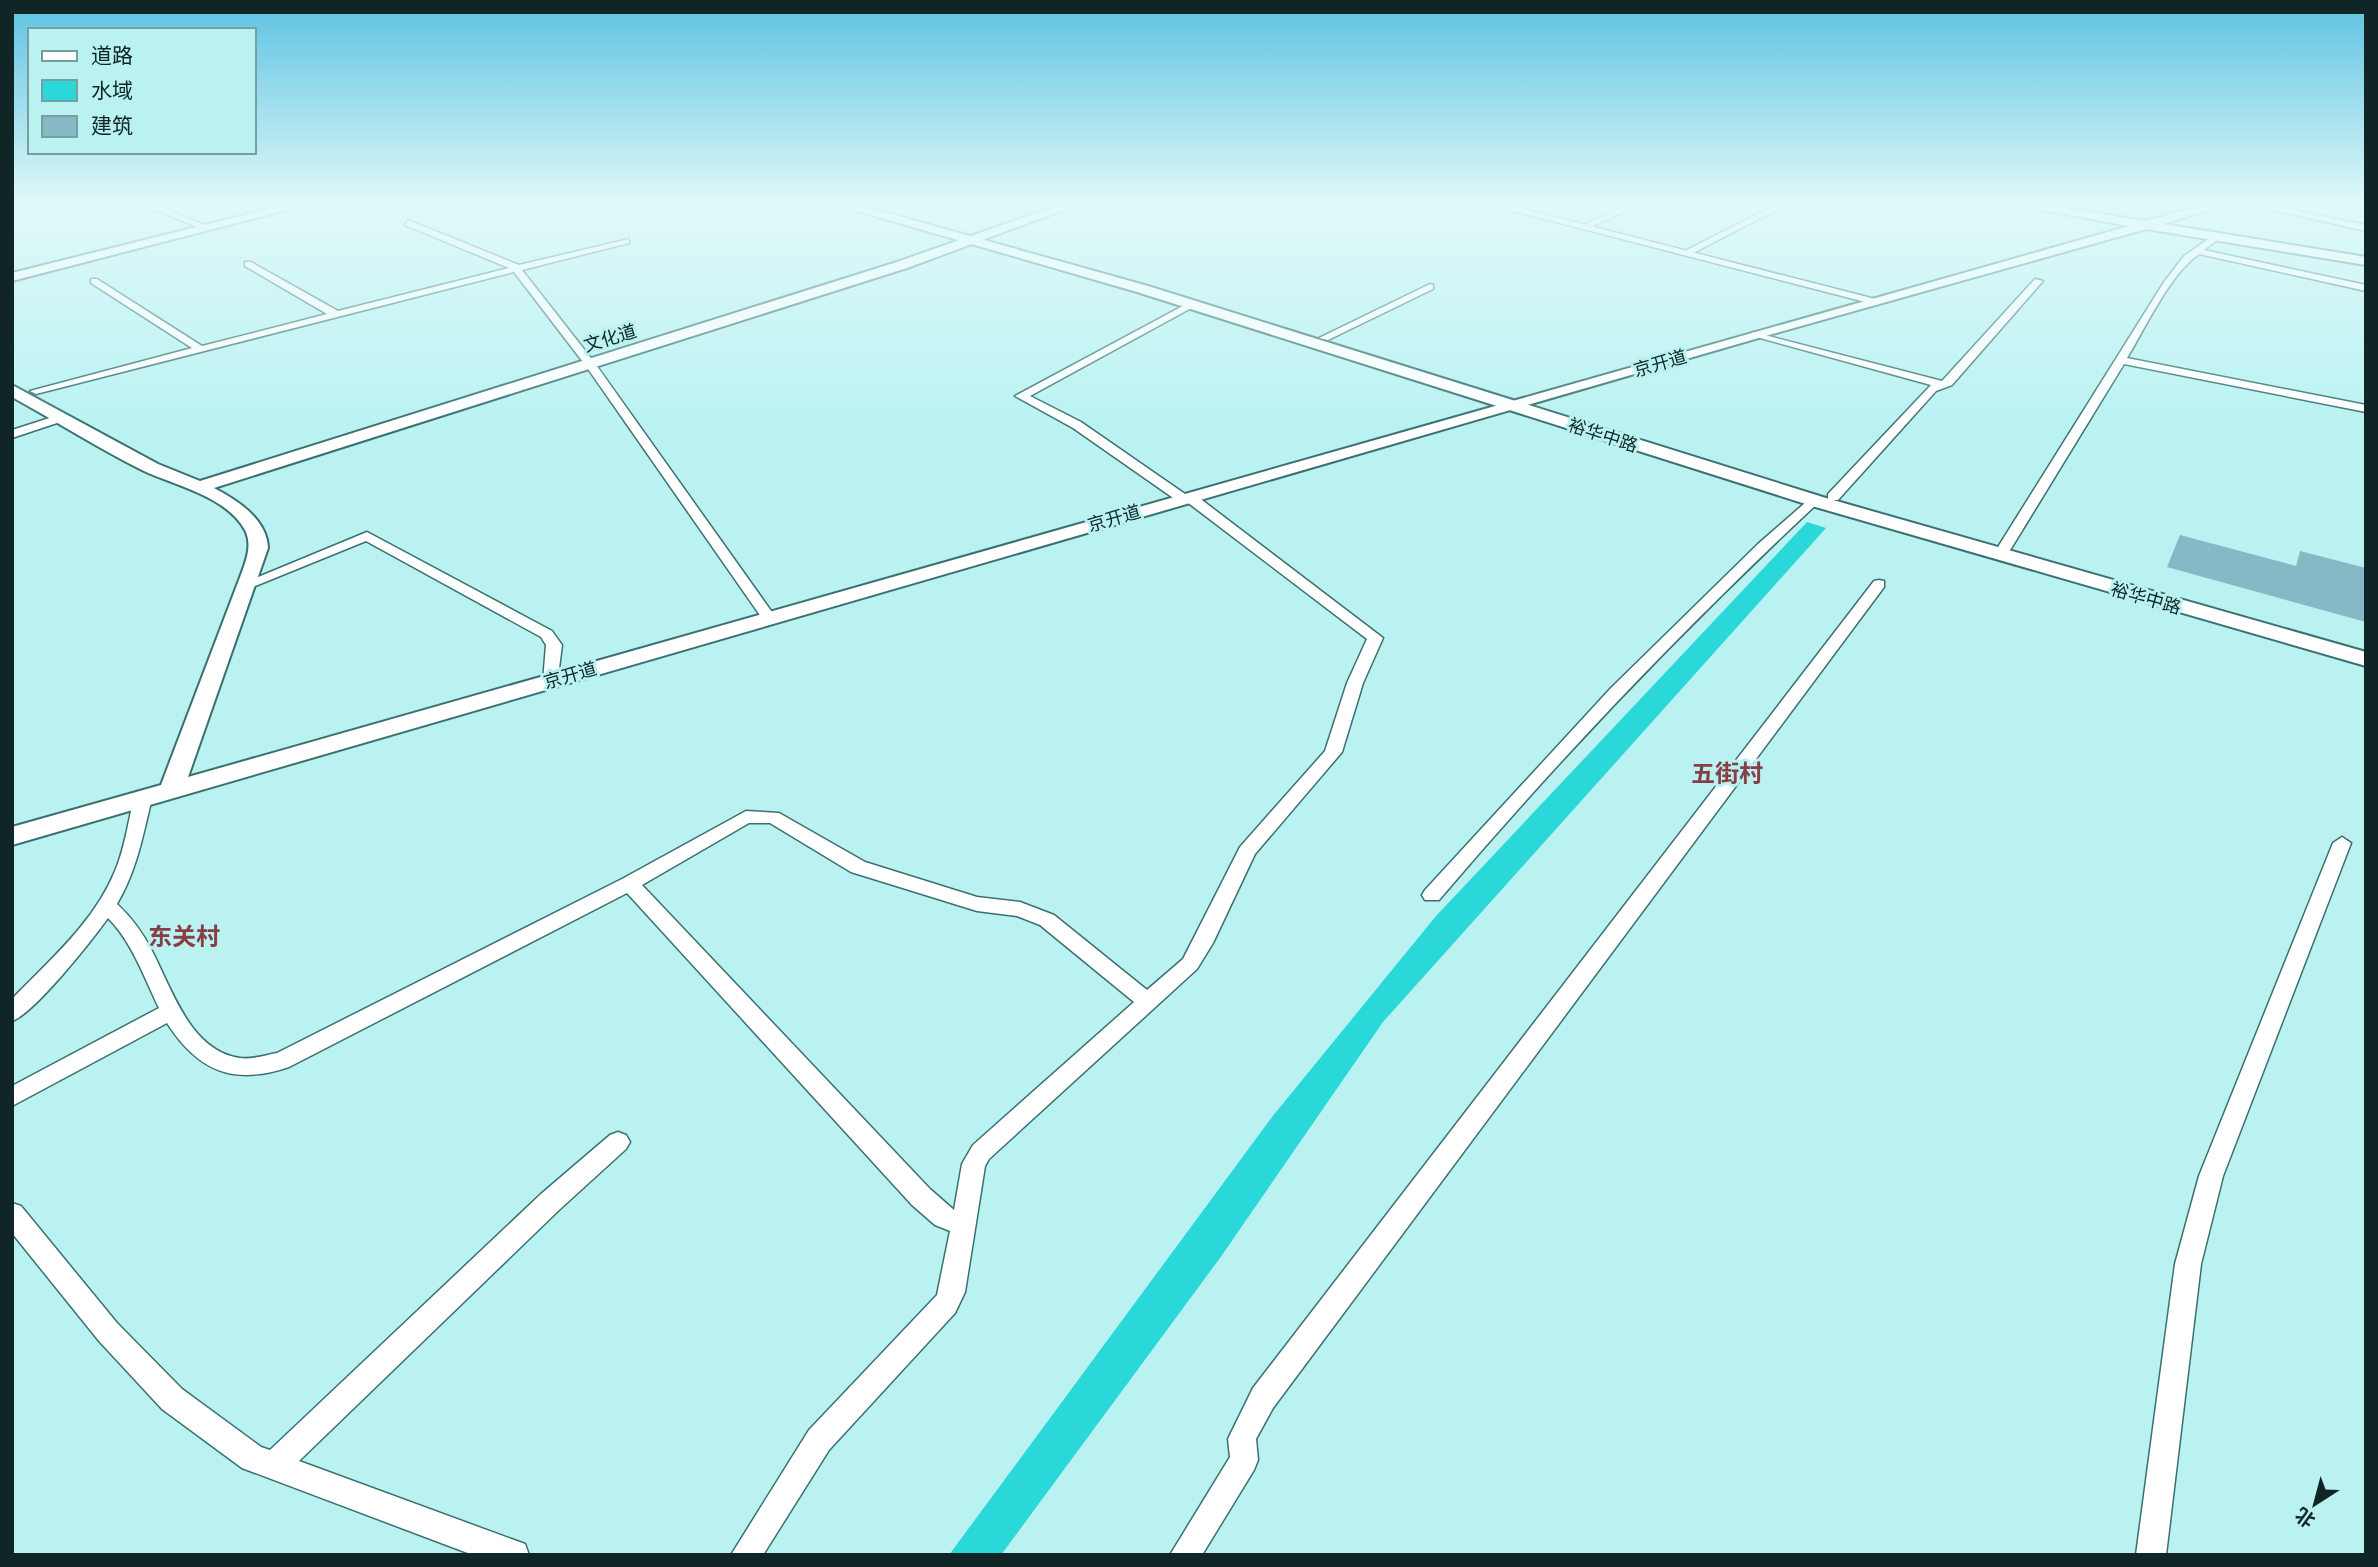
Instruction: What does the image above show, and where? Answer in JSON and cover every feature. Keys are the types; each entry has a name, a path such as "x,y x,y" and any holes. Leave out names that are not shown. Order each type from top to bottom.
{"main road":[{"name":"文化道","path":"198,487 859,278"},
{"name":"裕华中路","path":"1108,278 1833,497 2366,649"},
{"name":"裕华中路","path":"1117,278 1324,338 1813,500 2366,659"},
{"name":"京开道","path":"12,836 1958,278"},
{"path":"12,377 167,463 176,475"},
{"path":"12,390 152,468 176,475 198,487 250,522 258,540 258,551 248,584 171,790"}],"street":[{"path":"273,278 335,314"},
{"path":"36,391 476,278"},
{"path":"524,278 590,364 769,618"},
{"path":"1786,278 1877,301"},
{"path":"2005,547 2172,278"},
{"path":"2321,278 2366,288"},
{"path":"94,281 200,349"},
{"path":"1833,497 1932,389 1948,383 2038,281"},
{"path":"1324,338 1430,287"},
{"path":"746,1555 819,1440 946,1304 952,1292 974,1164 981,1152 1190,964 1203,943 1247,850 1333,752 1355,683 1375,642 1363,626 1187,498 1077,425 1021,396 1192,304"},
{"path":"1757,334 1942,385"},
{"path":"2121,360 2366,409"},
{"path":"12,434 62,418"},
{"path":"1432,895 1507,808 1654,653 1813,500"},
{"path":"248,584 366,536 547,634 554,645 551,681"},
{"path":"1185,1555 1244,1460 1242,1439 1263,1398 1879,584"},
{"path":"12,1013 62,960 106,904 126,868 143,798"},
{"path":"106,904 125,920 169,1012 216,1063 236,1068 261,1068 281,1062 629,884 746,817 773,817 858,867 977,904 1020,909 1047,920 1149,1003"},
{"path":"2151,1555 2188,1264 2211,1176 2342,843"},
{"path":"629,884 921,1197 944,1217 963,1224"},
{"path":"12,1097 169,1012"},
{"path":"274,1466 550,1202 618,1142"},
{"path":"12,1214 108,1332 172,1399 251,1458 514,1555"}],"water":[{"path":"1807,522 1826,528 1383,1022 1220,1258 1001,1555 949,1555 1272,1117 1436,916"}],"building":[{"path":"2180,535 2296,566 2300,551 2366,568 2366,622 2167,567"}],"district":[{"name":"五街村","path":"1727,774"},
{"name":"东关村","path":"184,937"}]}
